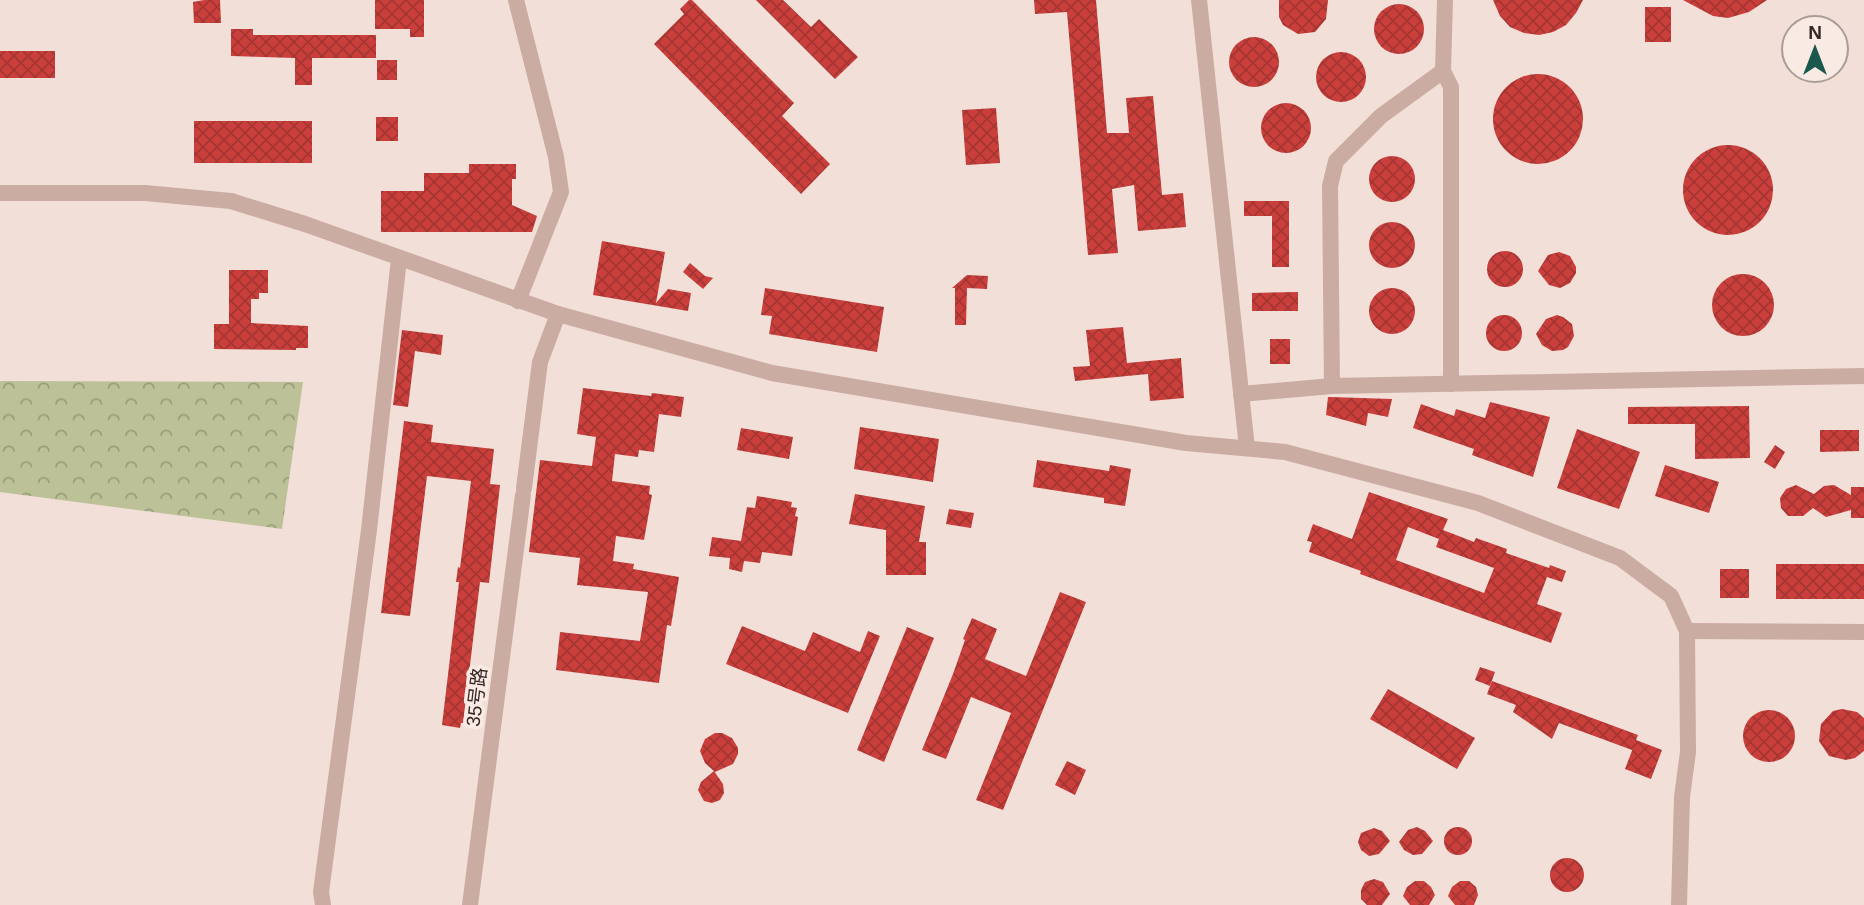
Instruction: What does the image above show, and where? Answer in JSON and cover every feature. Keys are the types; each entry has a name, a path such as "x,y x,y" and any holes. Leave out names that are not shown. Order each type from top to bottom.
{"street":[{"path":"516,0 556,157 561,192 518,301"},
{"path":"1199,0 1247,449"},
{"path":"1445,0 1443,71 1451,87 1451,384"},
{"path":"1332,386 1330,186 1336,161 1381,116 1443,71"},
{"path":"0,193 145,192 231,201 305,224 558,314 772,373 1186,443 1285,452 1478,503 1620,558 1671,596 1687,631 1688,752 1682,797 1679,905"},
{"path":"323,905 321,892 369,530 399,259"},
{"name":"35号路","path":"470,905 540,362 558,314"},
{"path":"1241,394 1332,386 1864,376"},
{"path":"1687,631 1864,632"}],"green space":[{"path":"0,381 303,382 282,529 0,492"}],"building":[{"path":"220,0 221,23 194,23 193,2"},
{"path":"375,0 424,0 424,37 410,37 410,29 375,29"},
{"path":"692,0 794,103 782,116 830,164 801,194 654,44 684,14 680,9"},
{"path":"756,0 783,0 811,27 819,19 858,57 835,79"},
{"path":"1034,0 1096,0 1107,133 1129,133 1126,98 1153,96 1162,195 1183,193 1186,227 1138,231 1134,185 1112,189 1118,253 1088,255 1067,12 1035,14"},
{"path":"1279,0 1328,0 1326,19 1315,32 1298,34 1283,25 1279,17"},
{"path":"1493,0 1583,0 1566,25 1539,35 1510,27 1500,16"},
{"path":"1683,0 1767,0 1749,12 1728,18 1713,16"},
{"path":"1399,4 1417,11 1424,29 1417,47 1399,54 1381,47 1374,29 1381,11"},
{"path":"1645,7 1671,7 1671,42 1645,42"},
{"path":"231,29 253,29 253,35 376,35 376,58 312,58 312,85 295,85 295,58 231,56"},
{"path":"1254,37 1272,44 1279,62 1272,80 1254,87 1236,80 1229,62 1236,44"},
{"path":"0,51 55,51 55,78 0,78"},
{"path":"1341,52 1359,59 1366,77 1359,95 1341,102 1323,95 1316,77 1323,59"},
{"path":"377,60 397,60 397,80 377,80"},
{"path":"1529,74 1547,74 1563,81 1576,94 1583,110 1583,128 1576,144 1563,157 1547,164 1529,164 1513,157 1500,144 1493,128 1493,110 1500,94 1513,81"},
{"path":"1286,103 1304,110 1311,128 1304,146 1286,153 1268,146 1261,128 1268,110"},
{"path":"996,108 1000,163 966,165 962,110"},
{"path":"376,117 398,117 398,141 376,141"},
{"path":"194,121 312,121 312,163 194,163"},
{"path":"1719,145 1737,145 1753,152 1766,165 1773,181 1773,199 1766,215 1753,228 1737,235 1719,235 1703,228 1690,215 1683,199 1683,181 1690,165 1703,152"},
{"path":"1392,156 1408,163 1415,179 1408,195 1392,202 1376,195 1369,179 1376,163"},
{"path":"469,164 516,164 516,179 512,179 512,205 537,216 532,232 381,232 381,191 424,191 424,173 469,173"},
{"path":"1244,201 1289,201 1289,267 1272,267 1272,216 1244,216"},
{"path":"1392,222 1408,229 1415,245 1408,261 1392,268 1376,261 1369,245 1376,229"},
{"path":"602,241 665,252 656,303 668,289 691,293 688,311 593,295"},
{"path":"1505,251 1518,256 1523,269 1518,282 1505,287 1492,282 1487,269 1492,256"},
{"path":"1559,252 1570,256 1576,267 1576,273 1570,283 1560,288 1549,285 1538,271 1548,255"},
{"path":"690,263 705,276 713,278 703,289 683,272"},
{"path":"229,270 268,270 268,293 259,293 259,299 251,299 251,323 308,326 308,348 214,349 214,324 229,324"},
{"path":"1743,274 1755,276 1765,283 1772,293 1772,317 1765,327 1755,334 1743,336 1731,334 1721,327 1714,317 1712,305 1714,293 1721,283 1731,276"},
{"path":"967,275 988,276 987,289 967,288 966,325 955,325 955,288 952,288"},
{"path":"765,288 884,307 877,352 769,334 772,316 761,315"},
{"path":"1392,288 1408,295 1415,311 1408,327 1392,334 1376,327 1369,311 1376,295"},
{"path":"1298,292 1298,311 1252,311 1252,293"},
{"path":"1504,315 1517,320 1522,333 1517,346 1504,351 1491,346 1486,333 1491,320"},
{"path":"1557,315 1572,324 1574,336 1568,347 1552,351 1542,345 1536,334 1546,319"},
{"path":"1123,327 1127,363 1181,358 1184,398 1150,401 1148,374 1075,381 1073,367 1090,366 1086,330"},
{"path":"402,330 443,335 441,355 415,351 408,407 393,405"},
{"path":"1270,339 1290,339 1290,364 1270,364"},
{"path":"583,388 684,397 681,417 659,414 654,452 639,450 638,457 615,454 612,481 650,486 649,494 652,495 644,540 616,536 613,561 634,564 633,569 679,577 671,626 667,625 659,683 556,670 560,632 640,641 648,592 577,585 580,558 529,552 540,460 592,466 596,437 577,434"},
{"path":"1328,397 1392,399 1388,417 1368,413 1366,426 1326,415"},
{"path":"1490,402 1550,417 1533,477 1472,455 1474,449 1413,428 1421,404 1454,416 1456,409 1485,418"},
{"path":"1749,406 1750,458 1695,459 1695,424 1628,424 1628,407"},
{"path":"404,421 433,425 431,442 494,449 490,484 500,485 489,583 480,582 463,723 460,728 442,725 459,582 456,582 471,481 427,476 410,616 381,613"},
{"path":"860,427 939,439 933,482 854,469"},
{"path":"741,428 793,437 789,459 737,450"},
{"path":"1577,429 1640,452 1619,509 1557,488"},
{"path":"1820,430 1859,430 1859,451 1820,452"},
{"path":"1775,445 1785,452 1775,469 1764,462"},
{"path":"1037,460 1109,471 1110,465 1131,469 1125,506 1104,503 1104,498 1033,487"},
{"path":"1665,465 1719,482 1709,513 1655,496"},
{"path":"1796,485 1814,494 1824,486 1834,485 1851,495 1851,487 1864,487 1864,518 1851,518 1851,510 1826,517 1813,508 1803,516 1788,516 1781,508 1780,498 1786,489"},
{"path":"1369,492 1448,519 1443,530 1474,542 1476,538 1507,549 1506,553 1566,571 1562,582 1547,577 1537,604 1562,613 1551,643 1360,574 1361,571 1309,552 1312,542 1307,541 1313,524 1352,539","holes":["1408,527 1439,539 1436,547 1494,568 1484,593 1396,560"]},
{"path":"855,494 925,506 919,542 926,542 926,575 886,575 886,530 849,524"},
{"path":"757,496 792,502 791,507 797,508 792,556 762,552 760,563 744,561 742,572 729,569 730,558 709,556 712,537 741,541 747,507 755,508"},
{"path":"949,509 974,513 971,528 946,524"},
{"path":"1776,564 1864,564 1864,599 1776,599"},
{"path":"1720,569 1749,569 1749,598 1720,598"},
{"path":"1060,592 1086,602 1003,810 976,800 1011,713 971,697 946,759 922,750 972,618 997,629 985,659 1026,676"},
{"path":"742,626 805,651 813,632 860,652 868,631 880,636 848,713 726,664"},
{"path":"907,627 934,638 884,762 857,750"},
{"path":"1480,667 1495,672 1490,686 1475,680"},
{"path":"1492,681 1638,735 1636,740 1662,750 1651,779 1625,769 1633,748 1632,750 1559,723 1552,739 1513,712 1516,705 1487,694"},
{"path":"1388,689 1475,738 1457,769 1370,719"},
{"path":"1842,709 1857,712 1864,718 1864,751 1855,758 1846,760 1829,756 1819,741 1821,724 1833,711"},
{"path":"1769,710 1779,712 1787,718 1793,726 1793,746 1787,754 1779,760 1769,762 1759,760 1751,754 1745,746 1743,736 1745,726 1751,718 1759,712"},
{"path":"715,733 732,738 738,748 738,754 733,764 715,772 705,763 700,751 705,739"},
{"path":"1067,761 1086,770 1075,795 1055,785"},
{"path":"714,771 723,784 724,793 720,800 712,803 704,801 698,790 701,782"},
{"path":"1417,827 1425,831 1433,841 1422,854 1413,855 1404,850 1399,842 1408,830"},
{"path":"1458,827 1468,831 1472,841 1468,851 1458,855 1448,851 1444,841 1448,831"},
{"path":"1374,828 1382,831 1390,841 1379,854 1369,856 1361,850 1358,842 1361,833"},
{"path":"1567,858 1579,863 1584,875 1579,887 1567,892 1555,887 1550,875 1555,863"},
{"path":"1374,879 1383,882 1390,894 1382,905 1367,905 1361,899 1365,882"},
{"path":"1415,881 1424,881 1431,887 1435,895 1429,905 1410,905 1403,896 1407,887"},
{"path":"1460,881 1469,881 1476,887 1478,895 1474,905 1455,905 1448,896 1452,887"}]}
